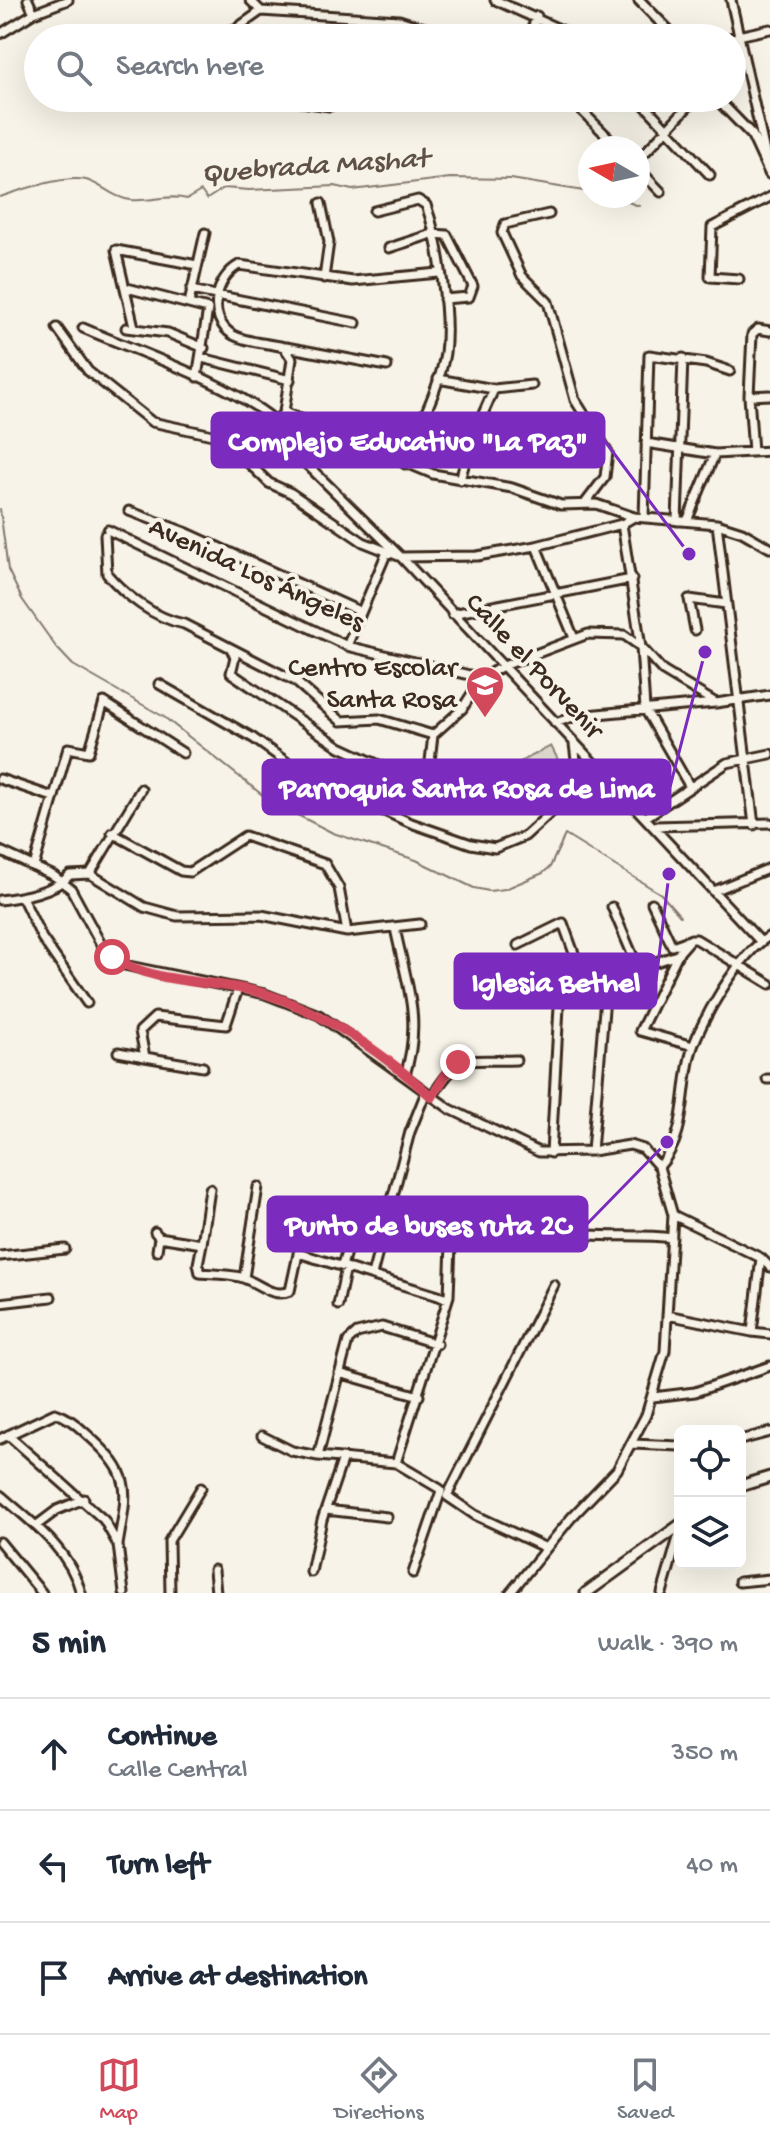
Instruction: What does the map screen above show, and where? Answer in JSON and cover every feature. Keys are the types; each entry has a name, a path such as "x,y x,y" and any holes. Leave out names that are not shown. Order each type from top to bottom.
{"main road":[{"path":"746,1484 770,1477"},
{"path":"586,1593 674,1532"}],"street":[{"path":"28,0 34,13"},
{"path":"0,34 34,13 68,0"},
{"path":"250,0 261,11"},
{"path":"495,0 552,24"},
{"path":"731,0 736,24"},
{"path":"644,2 664,24"},
{"path":"243,24 261,11 399,20 412,24"},
{"path":"534,24 537,16"},
{"path":"746,34 770,29"},
{"path":"746,76 770,159 770,173"},
{"path":"583,112 607,136"},
{"path":"651,112 710,175"},
{"path":"650,146 682,112"},
{"path":"730,112 752,135 770,173"},
{"path":"650,181 661,192"},
{"path":"739,279 710,277 712,227 770,197"},
{"path":"374,211 422,201 428,211 444,299 445,353 405,464"},
{"path":"321,203 329,242 324,278"},
{"path":"549,214 505,224 502,233 522,276 548,302 575,400 608,452 605,477 586,502"},
{"path":"189,303 205,233"},
{"path":"389,248 432,234 447,235 473,286 469,297 444,299"},
{"path":"197,265 116,250 127,288 130,328 168,333 204,348"},
{"path":"387,366 232,334 217,311 221,280 239,265 324,278 371,281 439,273"},
{"path":"127,288 208,309 197,377"},
{"path":"191,290 356,323"},
{"path":"57,328 88,371 152,422 222,437 269,483 291,493 363,542 401,557 477,556 536,546 622,524 634,517"},
{"name":"Calle el Porvenir","path":"83,328 197,377 263,411 274,422 276,434 401,557 760,941"},
{"path":"753,452 749,396 752,334 758,329 770,331"},
{"path":"274,422 284,412 290,380 292,359 284,347"},
{"path":"644,517 647,360 654,354 683,358 730,371"},
{"path":"202,358 290,380"},
{"path":"677,521 683,358"},
{"path":"438,379 494,389 532,385"},
{"path":"460,480 494,389"},
{"path":"749,396 770,395"},
{"path":"284,412 405,464 460,480 512,488 561,505 586,502 634,517 717,524 742,532 770,548"},
{"path":"478,429 516,447"},
{"path":"646,443 715,454 770,451"},
{"path":"687,521 715,454"},
{"path":"129,511 185,532 359,611"},
{"path":"622,524 641,647 645,709 690,787"},
{"path":"717,524 754,825"},
{"name":"Avenida Los Ángeles","path":"232,651 184,624 168,621 122,591 107,574 107,532 347,646 482,678"},
{"path":"536,546 574,638"},
{"path":"347,646 359,611 378,581 387,552"},
{"path":"452,614 632,579"},
{"path":"695,630 689,599 726,604"},
{"path":"232,651 235,657 231,673 283,705 316,733 373,764 416,782 423,781 429,770 433,735 462,709 482,678 501,667 574,638 606,632 631,638 663,671 716,703"},
{"path":"232,651 295,681 341,721 379,719 433,735"},
{"path":"159,684 253,738 306,776 411,823 471,844 495,848 525,836 567,798 574,788 577,768 574,742"},
{"path":"555,723 576,716 770,695"},
{"path":"34,866 68,748 89,752 104,702 183,753"},
{"path":"646,817 722,766 770,754"},
{"path":"0,779 53,797"},
{"path":"90,874 141,789"},
{"path":"655,826 770,823"},
{"path":"112,833 181,871 190,872 245,836 325,864 339,888 347,932"},
{"path":"0,851 63,882 82,907 102,946 124,965 265,994 319,1015 429,1094 519,1142 551,1153 630,1145 643,1149 659,1167 673,1215 665,1351 653,1397 617,1470 510,1593"},
{"path":"714,891 770,868"},
{"path":"0,900 22,897 63,882 70,875 90,874 159,913 193,917 261,915 347,932 420,924"},
{"path":"22,897 42,938 87,1003"},
{"path":"652,903 672,946 691,939 702,942 770,984"},
{"path":"612,907 638,968"},
{"path":"518,945 563,923 579,967"},
{"path":"395,928 415,1009 413,1046 405,1075"},
{"path":"659,1167 675,1144 683,1119 684,1088 696,1035 738,967 760,941 770,936"},
{"path":"691,939 677,955 640,1031 693,1046"},
{"path":"526,991 579,967 607,974 677,955"},
{"path":"592,1151 607,974"},
{"path":"551,1153 560,988 556,977"},
{"path":"145,1057 140,1031 148,1020 155,1017 226,1025 238,989"},
{"path":"118,1052 203,1067"},
{"path":"372,1275 410,1132 429,1094 458,1062 516,1060"},
{"path":"244,1278 258,1187"},
{"path":"210,1189 198,1264 200,1273 244,1278 256,1287 283,1294 290,1291 305,1222"},
{"path":"338,1305 357,1214"},
{"path":"673,1215 761,1258 770,1267"},
{"path":"387,1219 447,1238 452,1252 448,1299 437,1344 396,1463"},
{"path":"590,1235 624,1237 643,1234 672,1238"},
{"path":"157,1251 157,1235 202,1244"},
{"path":"0,1256 65,1249"},
{"path":"298,1253 448,1299"},
{"path":"752,1332 761,1258"},
{"path":"447,1496 554,1285"},
{"path":"0,1303 51,1297"},
{"path":"667,1315 770,1334"},
{"path":"318,1456 348,1341 371,1328 382,1327 437,1344"},
{"path":"653,1397 695,1392 770,1366"},
{"path":"339,1373 419,1396"},
{"path":"118,1545 104,1520 84,1499 4,1437 55,1413 78,1426 122,1470 124,1480 118,1545 124,1593"},
{"path":"746,1438 770,1432"},
{"path":"262,1436 292,1451 396,1463 440,1489 475,1515 546,1548"},
{"path":"632,1444 674,1446"},
{"path":"311,1572 343,1458"},
{"path":"170,1593 169,1541 201,1488"},
{"path":"413,1573 440,1489"},
{"path":"0,1495 37,1525 74,1568 81,1593"},
{"path":"37,1525 57,1510 84,1499"},
{"path":"326,1510 387,1517"},
{"path":"0,1542 41,1593"},
{"path":"662,1593 674,1550"},
{"path":"214,1570 216,1593"},
{"path":"739,1582 770,1579"}],"shaded area":[{"path":"551,746 569,781 501,816 483,781"}],"waterway":[{"name":"Quebrada Mashat","path":"0,197 43,184 77,179 92,182 125,199 138,200 187,199 201,191 207,199 224,188 249,190 335,186 352,190 450,178 511,179 578,190"},
{"path":"0,509 8,570 22,599 56,647 73,665 164,717 270,801 333,833 416,860 474,888 489,891 505,889 543,873 550,867 565,835 661,894 680,916"}],"place":[{"name":"Complejo Educativo \"La Paz\"","path":"689,554"},
{"name":"Parroquia Santa Rosa de Lima","path":"705,652"},
{"name":"Centro Escolar Santa Rosa","path":"485,719"},
{"name":"Iglesia Bethel","path":"669,874"},
{"name":"Punto de buses ruta 2C","path":"667,1142"}],"route":[{"path":"112,957 138,970 265,994 319,1015 432,1097 449,1069 458,1062"}]}
